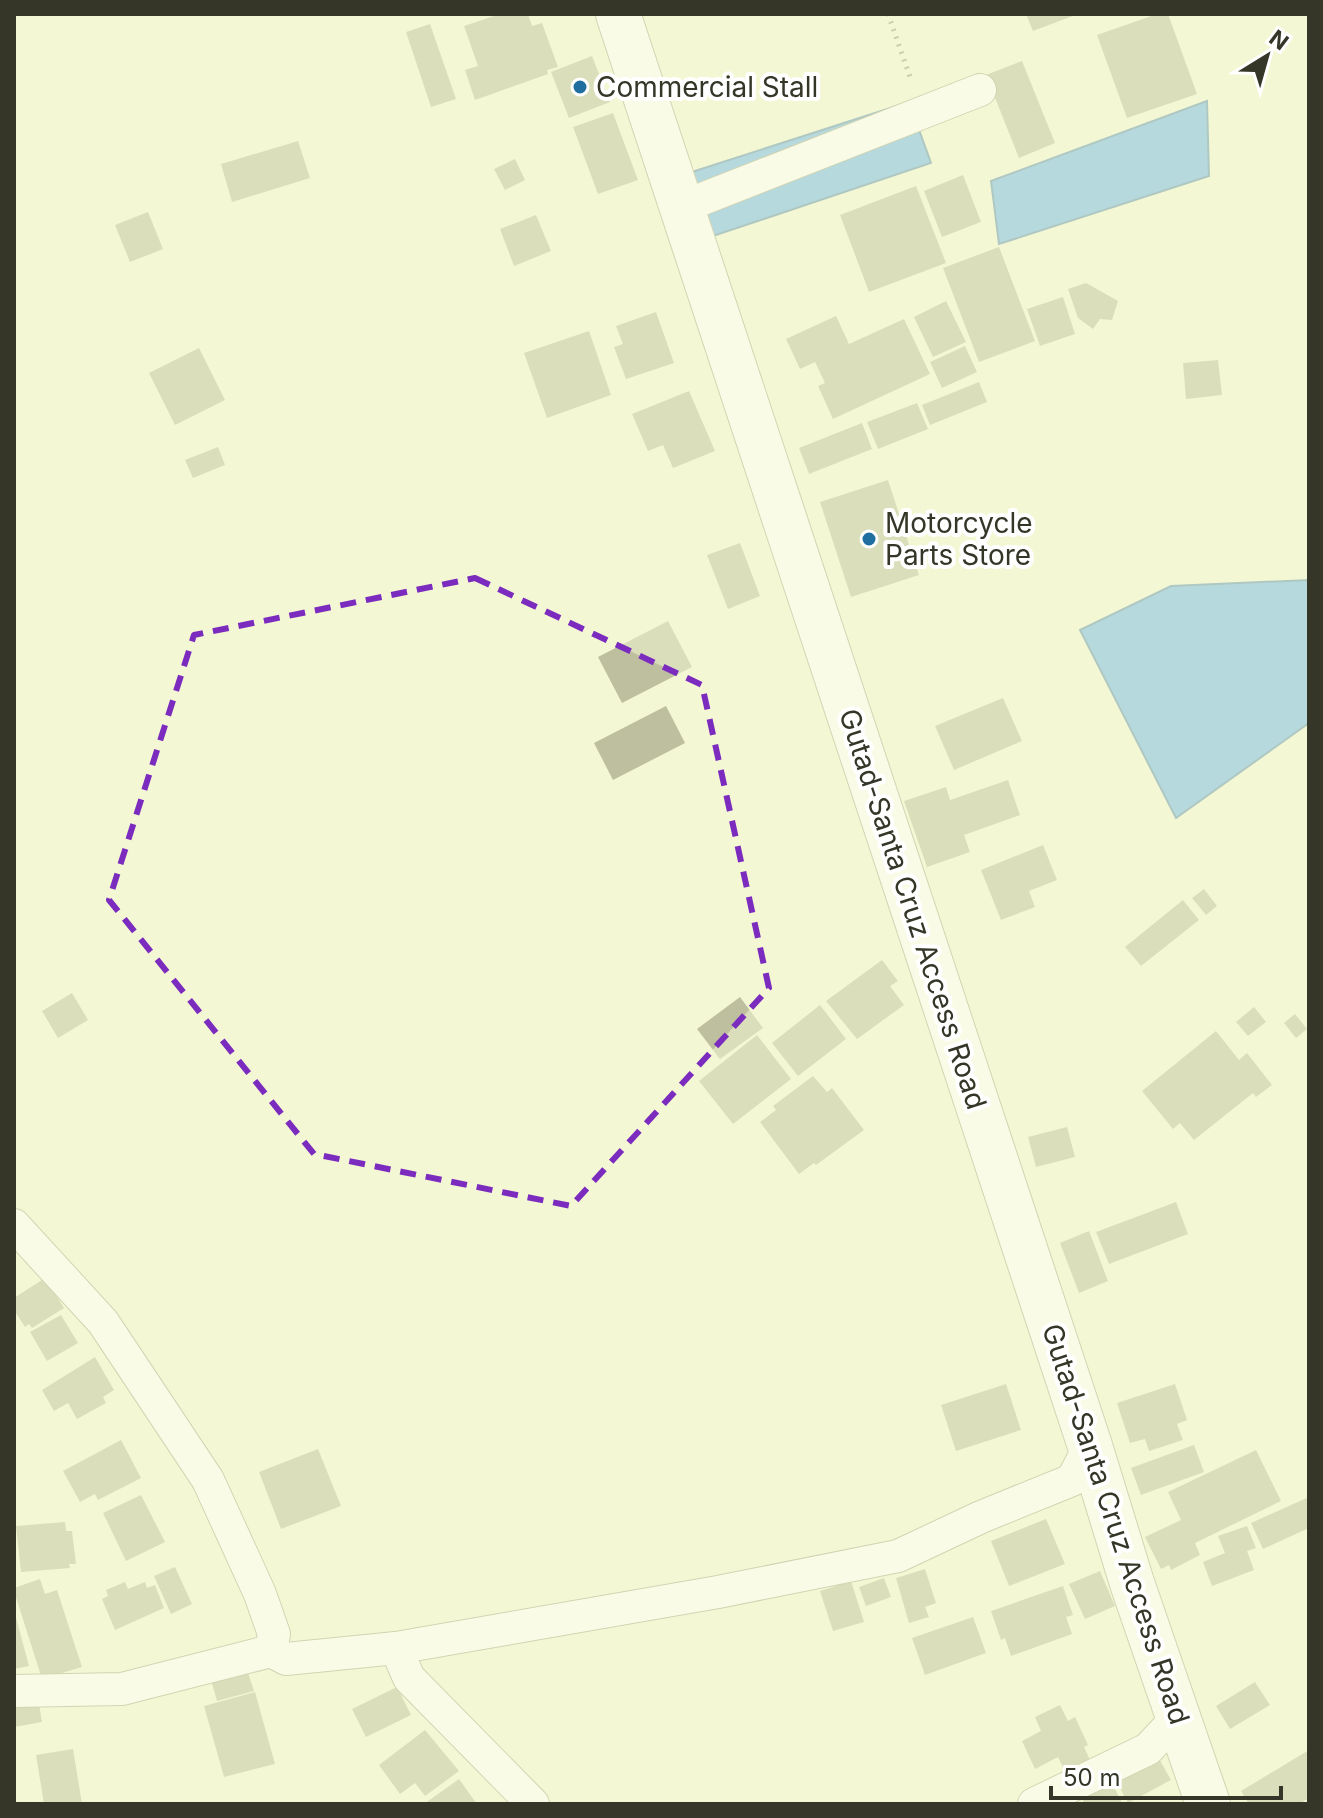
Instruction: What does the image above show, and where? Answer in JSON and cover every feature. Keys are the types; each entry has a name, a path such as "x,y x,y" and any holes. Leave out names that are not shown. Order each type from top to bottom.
{"main road":[{"name":"Gutad-Santa Cruz Access Road","path":"618,14 1090,1446 1132,1583 1208,1804"}],"street":[{"path":"682,207 980,90"},
{"path":"14,1225 103,1322 208,1480 260,1594 274,1634 271,1651"},
{"path":"14,1691 122,1689 271,1651 286,1659 396,1648 718,1592 898,1556 981,1517 1072,1480 1090,1446"},
{"path":"396,1648 409,1678 533,1804"},
{"path":"1034,1804 1148,1749 1179,1716"}],"path":[{"path":"888,14 910,77"}],"highlighted area":[{"path":"475,578 702,685 769,988 571,1206 314,1154 109,900 194,635"}],"water":[{"path":"1207,101 1209,176 999,244 991,181"},
{"path":"909,102 931,163 710,237 692,172"},
{"path":"1309,580 1309,723 1176,818 1080,630 1171,586"}],"building":[{"path":"500,14 528,14 532,26 542,23 558,67 547,70 548,74 475,100 465,70 478,66 464,26"},
{"path":"1026,14 1078,14 1033,31"},
{"path":"1157,14 1168,14 1197,94 1127,118 1097,35"},
{"path":"430,24 456,99 431,107 406,32"},
{"name":"Commercial Stall","path":"592,56 610,102 569,118 551,72"},
{"path":"1022,61 1055,143 1019,158 986,75"},
{"path":"613,113 638,180 598,194 573,127"},
{"path":"298,141 310,178 232,202 221,164"},
{"path":"515,159 525,180 505,190 494,169"},
{"path":"963,175 981,222 942,237 924,191"},
{"path":"916,186 946,263 869,292 840,215"},
{"path":"148,212 163,249 130,262 115,225"},
{"path":"536,215 551,251 514,266 500,229"},
{"path":"999,247 1035,341 979,362 943,268"},
{"path":"1086,283 1118,301 1112,320 1100,319 1093,329 1078,318 1068,289"},
{"path":"1063,297 1075,334 1040,346 1027,309"},
{"path":"946,301 966,342 933,357 914,317"},
{"path":"656,312 674,363 626,379 614,347 623,344 616,326"},
{"path":"836,316 849,344 904,319 930,374 833,419 818,386 825,383 815,362 800,369 786,339"},
{"path":"589,331 611,395 547,418 524,353"},
{"path":"965,346 977,372 942,388 930,362"},
{"path":"199,348 225,400 175,425 149,373"},
{"path":"1218,360 1222,395 1186,399 1183,363"},
{"path":"979,382 987,402 930,425 922,405"},
{"path":"689,391 715,451 673,468 663,445 648,451 632,414"},
{"path":"917,403 928,429 878,449 867,422"},
{"path":"862,423 872,449 809,474 799,448"},
{"path":"218,447 225,465 193,478 185,460"},
{"name":"Motorcycle Parts Store","path":"888,480 919,575 851,597 820,502"},
{"path":"740,543 760,596 728,609 707,555"},
{"path":"668,621 692,667 622,703 598,657"},
{"path":"1003,698 1022,741 954,770 935,726"},
{"path":"666,706 685,743 613,780 594,743"},
{"path":"1008,780 1020,815 964,835 970,852 927,867 904,801 946,787 950,800"},
{"path":"1043,845 1057,880 1029,891 1035,907 1001,920 981,870"},
{"path":"1204,889 1217,906 1206,915 1192,898"},
{"path":"1183,900 1199,920 1141,966 1125,947"},
{"path":"882,960 898,981 890,986 904,1005 857,1039 826,1001"},
{"path":"72,993 88,1020 58,1038 42,1011"},
{"path":"740,997 763,1028 720,1059 697,1029"},
{"path":"820,1005 846,1039 798,1076 772,1043"},
{"path":"1254,1007 1266,1022 1248,1036 1236,1022"},
{"path":"1295,1014 1307,1029 1296,1038 1284,1023"},
{"path":"1216,1031 1239,1060 1247,1053 1272,1085 1256,1097 1253,1093 1194,1140 1180,1123 1173,1129 1142,1091"},
{"path":"757,1035 791,1079 733,1124 699,1081"},
{"path":"813,1076 827,1092 832,1088 864,1130 799,1174 760,1122 776,1110 773,1106"},
{"path":"1067,1127 1075,1157 1036,1167 1028,1137"},
{"path":"1176,1202 1188,1234 1109,1264 1096,1232"},
{"path":"1089,1231 1108,1281 1079,1293 1060,1243"},
{"path":"45,1278 64,1308 32,1328 29,1324 25,1327 14,1310 14,1298"},
{"path":"61,1315 78,1343 47,1361 30,1332"},
{"path":"95,1357 114,1390 103,1397 106,1403 77,1419 68,1403 54,1411 42,1390"},
{"path":"1006,1384 1021,1430 956,1451 941,1405"},
{"path":"1175,1384 1187,1420 1177,1424 1183,1440 1149,1451 1145,1439 1130,1443 1117,1403"},
{"path":"121,1440 141,1478 98,1500 95,1494 80,1502 63,1471"},
{"path":"1194,1445 1204,1472 1141,1495 1131,1468"},
{"path":"318,1449 341,1506 281,1529 259,1472"},
{"path":"1256,1450 1281,1501 1195,1543 1200,1555 1171,1570 1169,1565 1161,1569 1145,1537 1181,1520 1168,1492"},
{"path":"141,1495 165,1542 126,1561 103,1513"},
{"path":"1309,1497 1309,1528 1263,1549 1251,1523"},
{"path":"1046,1519 1065,1564 1009,1586 991,1541"},
{"path":"65,1522 66,1531 72,1531 76,1564 69,1564 70,1568 21,1572 16,1526"},
{"path":"1247,1526 1256,1548 1247,1551 1254,1570 1212,1586 1203,1562 1225,1553 1218,1536"},
{"path":"175,1567 192,1604 171,1614 154,1576"},
{"path":"925,1569 936,1603 925,1607 929,1617 909,1623 896,1578"},
{"path":"1100,1571 1115,1606 1085,1619 1069,1584"},
{"path":"884,1578 891,1597 866,1606 859,1587"},
{"path":"40,1579 45,1594 57,1590 82,1667 42,1679 14,1591 14,1588"},
{"path":"851,1581 864,1622 833,1631 820,1591"},
{"path":"125,1582 128,1589 145,1582 147,1588 155,1585 164,1608 115,1630 102,1599 108,1596 106,1590"},
{"path":"1063,1586 1073,1615 1066,1617 1072,1634 1011,1656 1005,1638 1001,1640 991,1611"},
{"path":"14,1610 29,1666 14,1669"},
{"path":"973,1617 986,1653 925,1675 912,1638"},
{"path":"247,1670 254,1691 217,1701 211,1680"},
{"path":"1255,1682 1270,1705 1230,1729 1216,1706"},
{"path":"397,1687 411,1715 366,1737 352,1709"},
{"path":"255,1692 275,1764 224,1777 204,1706"},
{"path":"38,1698 42,1722 14,1727 14,1703"},
{"path":"1060,1705 1068,1721 1075,1717 1088,1745 1084,1747 1091,1762 1066,1774 1058,1757 1035,1769 1022,1741 1041,1731 1035,1717"},
{"path":"425,1730 459,1771 425,1796 415,1783 400,1794 379,1765"},
{"path":"73,1749 82,1804 44,1804 36,1755"},
{"path":"1309,1750 1309,1798 1299,1804 1249,1804 1241,1791"},
{"path":"1157,1755 1171,1780 1128,1803 1114,1777"},
{"path":"459,1779 477,1804 424,1804"},
{"path":"1111,1781 1122,1803 1085,1804 1081,1797"}],"place":[{"name":"Commercial Stall","path":"580,87"},
{"name":"Motorcycle Parts Store","path":"869,539"}]}
